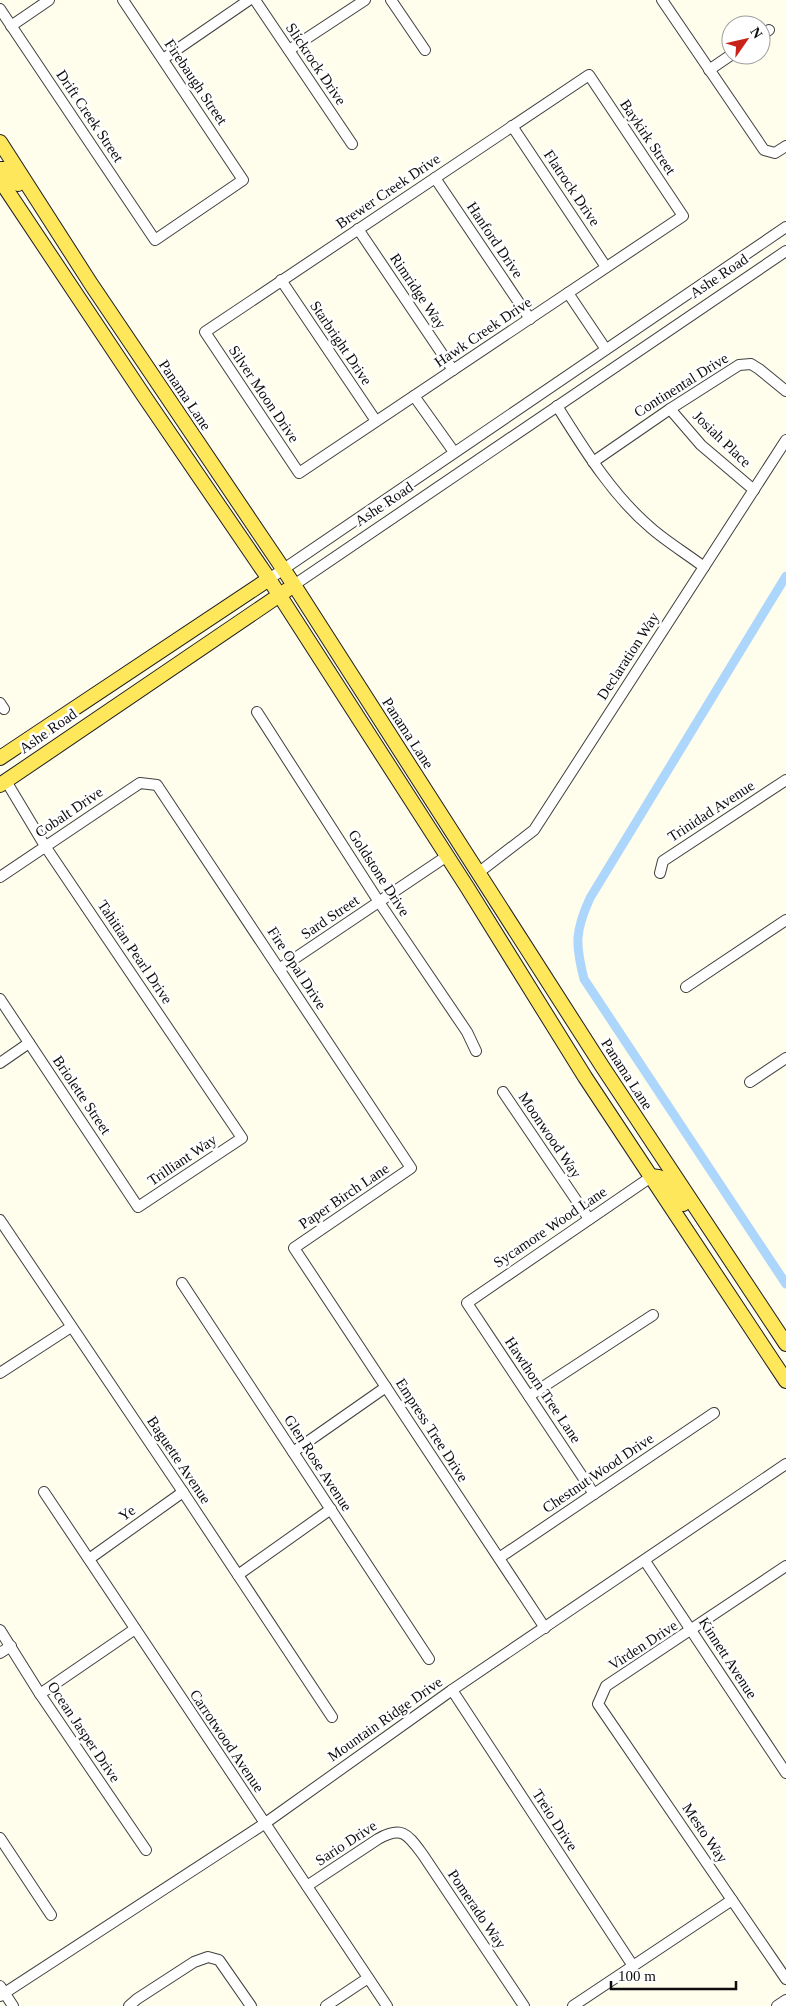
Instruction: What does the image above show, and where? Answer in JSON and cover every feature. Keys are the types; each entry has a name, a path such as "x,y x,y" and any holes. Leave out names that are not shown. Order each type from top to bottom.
{"main road":[{"name":"Panama Lane","path":"0,142 50,223 283,568 597,1058 786,1344"},
{"path":"0,168 6,170 50,223"},
{"path":"0,180 269,579 447,856 585,1077 786,1381"},
{"name":"Ashe Road","path":"0,758 269,579"},
{"name":"Ashe Road","path":"3,783 294,585"},
{"path":"74,733 81,715 130,680 135,674 136,667"},
{"path":"3,783 5,770 9,762 56,730 62,723 64,716"},
{"path":"447,856 478,873"},
{"path":"651,1177 656,1176 665,1179 692,1218 704,1219"}],"street":[{"path":"11,26 49,0"},
{"name":"Firebaugh Street","path":"123,0 243,180"},
{"path":"162,59 249,0"},
{"name":"Slickrock Drive","path":"255,0 352,144"},
{"path":"289,50 365,0"},
{"path":"391,0 425,50"},
{"path":"662,0 764,150 774,153 786,146"},
{"name":"Drift Creek Street","path":"0,9 154,240 243,180"},
{"path":"709,70 721,62"},
{"name":"Brewer Creek Drive","path":"205,332 589,75"},
{"name":"Baykirk Street","path":"589,75 683,216"},
{"name":"Flatrock Drive","path":"512,126 606,267"},
{"name":"Hanford Drive","path":"435,178 530,319"},
{"name":"Hawk Creek Drive","path":"299,473 683,216"},
{"name":"Ashe Road","path":"269,579 605,348 786,227"},
{"name":"Rimridge Way","path":"358,229 453,370"},
{"name":"Ashe Road","path":"294,585 786,250"},
{"name":"Starbright Drive","path":"282,280 376,422"},
{"path":"568,293 605,348"},
{"name":"Silver Moon Drive","path":"205,332 299,473"},
{"name":"Continental Drive","path":"593,462 670,409 739,365 750,364 759,369 786,392"},
{"path":"414,396 454,452"},
{"path":"557,406 593,462 620,496 650,528 704,566"},
{"name":"Josiah Place","path":"670,409 702,445 754,490"},
{"name":"Declaration Way","path":"478,873 534,830 786,440"},
{"name":"Goldstone Drive","path":"257,712 378,902 462,1025 476,1051"},
{"name":"Trinidad Avenue","path":"660,873 663,860 786,780"},
{"name":"Tahitian Pearl Drive","path":"3,783 242,1138"},
{"name":"Cobalt Drive","path":"0,877 140,783 157,785"},
{"name":"Fire Opal Drive","path":"157,785 411,1168"},
{"name":"Sard Street","path":"279,968 447,856"},
{"path":"686,987 786,920"},
{"name":"Briolette Street","path":"0,999 138,1207"},
{"path":"0,1063 29,1043"},
{"path":"750,1082 786,1058"},
{"name":"Moonwood Way","path":"503,1092 589,1219"},
{"name":"Trilliant Way","path":"138,1207 242,1138"},
{"name":"Paper Birch Lane","path":"294,1248 411,1168"},
{"name":"Sycamore Wood Lane","path":"466,1303 651,1177"},
{"name":"Baguette Avenue","path":"0,1220 70,1327 184,1492 332,1718"},
{"name":"Empress Tree Drive","path":"294,1248 545,1628"},
{"name":"Glen Rose Avenue","path":"182,1283 429,1659"},
{"name":"Hawthorn Tree Lane","path":"466,1303 594,1494"},
{"path":"529,1396 653,1315"},
{"path":"0,1373 70,1327"},
{"path":"293,1452 386,1387"},
{"name":"Chestnut Wood Drive","path":"499,1558 714,1413"},
{"name":"Mountain Ridge Drive","path":"2,1992 264,1824 452,1690 786,1464"},
{"name":"Carrotwood Avenue","path":"44,1492 387,2006"},
{"name":"Ye","path":"89,1559 184,1492"},
{"path":"238,1575 331,1509"},
{"name":"Kinnett Avenue","path":"645,1561 786,1773"},
{"name":"Virden Drive","path":"598,1704 606,1686 786,1566"},
{"name":"Ocean Jasper Drive","path":"0,1630 40,1694 146,1850"},
{"path":"40,1694 135,1630"},
{"path":"0,1653 11,1646"},
{"name":"Treio Drive","path":"452,1690 633,1966"},
{"name":"Mesto Way","path":"598,1704 786,1979"},
{"name":"Sario Drive","path":"307,1886 390,1832 402,1832"},
{"name":"Pomerado Way","path":"402,1832 411,1838 424,1855 524,2006"},
{"path":"0,1838 51,1914"},
{"path":"573,2006 732,1900"},
{"path":"129,2006 194,1962 208,1957 219,1960 250,2006"},
{"path":"326,2006 368,1978"},
{"path":"2,1992 13,2006"},
{"path":"777,2006 786,2000"}],"waterway":[{"path":"786,576 590,898 581,920 578,938 579,956 584,979 786,1284"}]}
